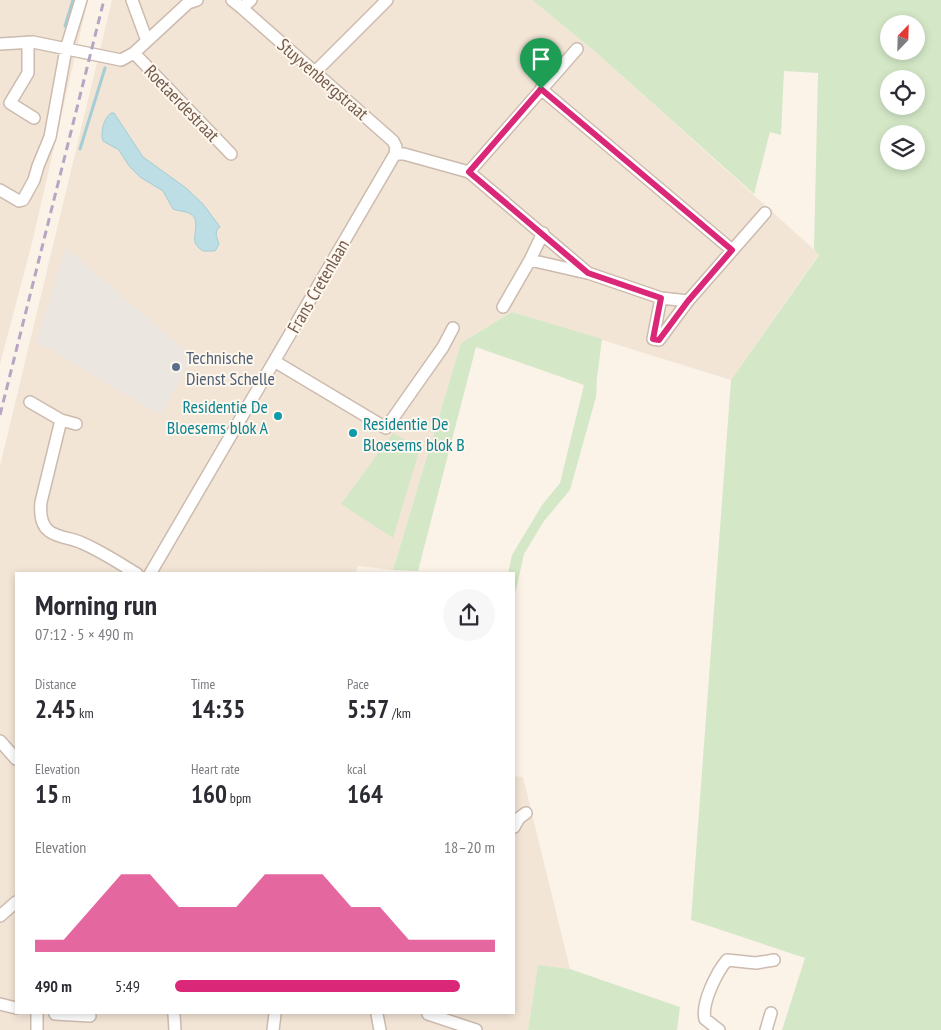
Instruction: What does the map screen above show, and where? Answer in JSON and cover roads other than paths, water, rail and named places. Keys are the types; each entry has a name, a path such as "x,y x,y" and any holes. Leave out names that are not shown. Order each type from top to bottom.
{"street":[{"path":"0,190 19,201 23,200 34,180 50,136 66,49 81,0"},
{"path":"132,0 147,40"},
{"path":"0,44 28,42 121,60 134,53 188,3 197,0"},
{"name":"Stuyvenbergstraat","path":"232,0 393,141 396,147 395,154"},
{"path":"242,8 251,0"},
{"path":"314,73 387,0"},
{"path":"28,42 28,73 10,103 34,118"},
{"path":"469,172 577,49"},
{"name":"Roetaerdestraat","path":"134,53 231,154"},
{"path":"541,89 732,250"},
{"path":"395,154 404,154 469,172 588,273"},
{"name":"Frans Cretenlaan","path":"151,572 395,154"},
{"path":"661,298 653,339 659,340 688,301 765,213"},
{"path":"503,308 543,233"},
{"path":"530,260 588,273 661,298 688,301"},
{"path":"274,361 386,428 443,347 453,328"},
{"path":"30,402 61,420 76,424"},
{"path":"61,420 41,502 41,515 44,526 49,531 86,545 133,572"},
{"path":"0,741 15,758"},
{"path":"515,825 519,818 526,814"},
{"path":"0,916 15,903"},
{"path":"720,1030 704,1019 703,1013 705,1002 727,960 756,964 774,960"},
{"path":"0,1004 15,1008"},
{"path":"766,1030 771,1013"},
{"path":"37,1014 37,1030"},
{"path":"55,1014 90,1016"},
{"path":"174,1014 175,1030"},
{"path":"273,1030 275,1014"},
{"path":"377,1014 380,1030"},
{"path":"428,1014 457,1018 476,1030"}],"water":[{"path":"111,113 114,113 143,157 186,188 203,204 220,227 217,229 216,235 219,244 215,251 203,251 196,245 196,222 193,216 187,212 173,209 163,191 140,177 129,166 119,150 103,141 103,125"}],"waterway":[{"path":"65,26 73,0"},
{"path":"80,149 105,68"}],"railway":[{"path":"0,415 104,0"}],"place":[{"name":"Technische Dienst Schelle","path":"176,367"},
{"name":"Residentie De Bloesems blok A","path":"278,416"},
{"name":"Residentie De Bloesems blok B","path":"353,433"}]}
